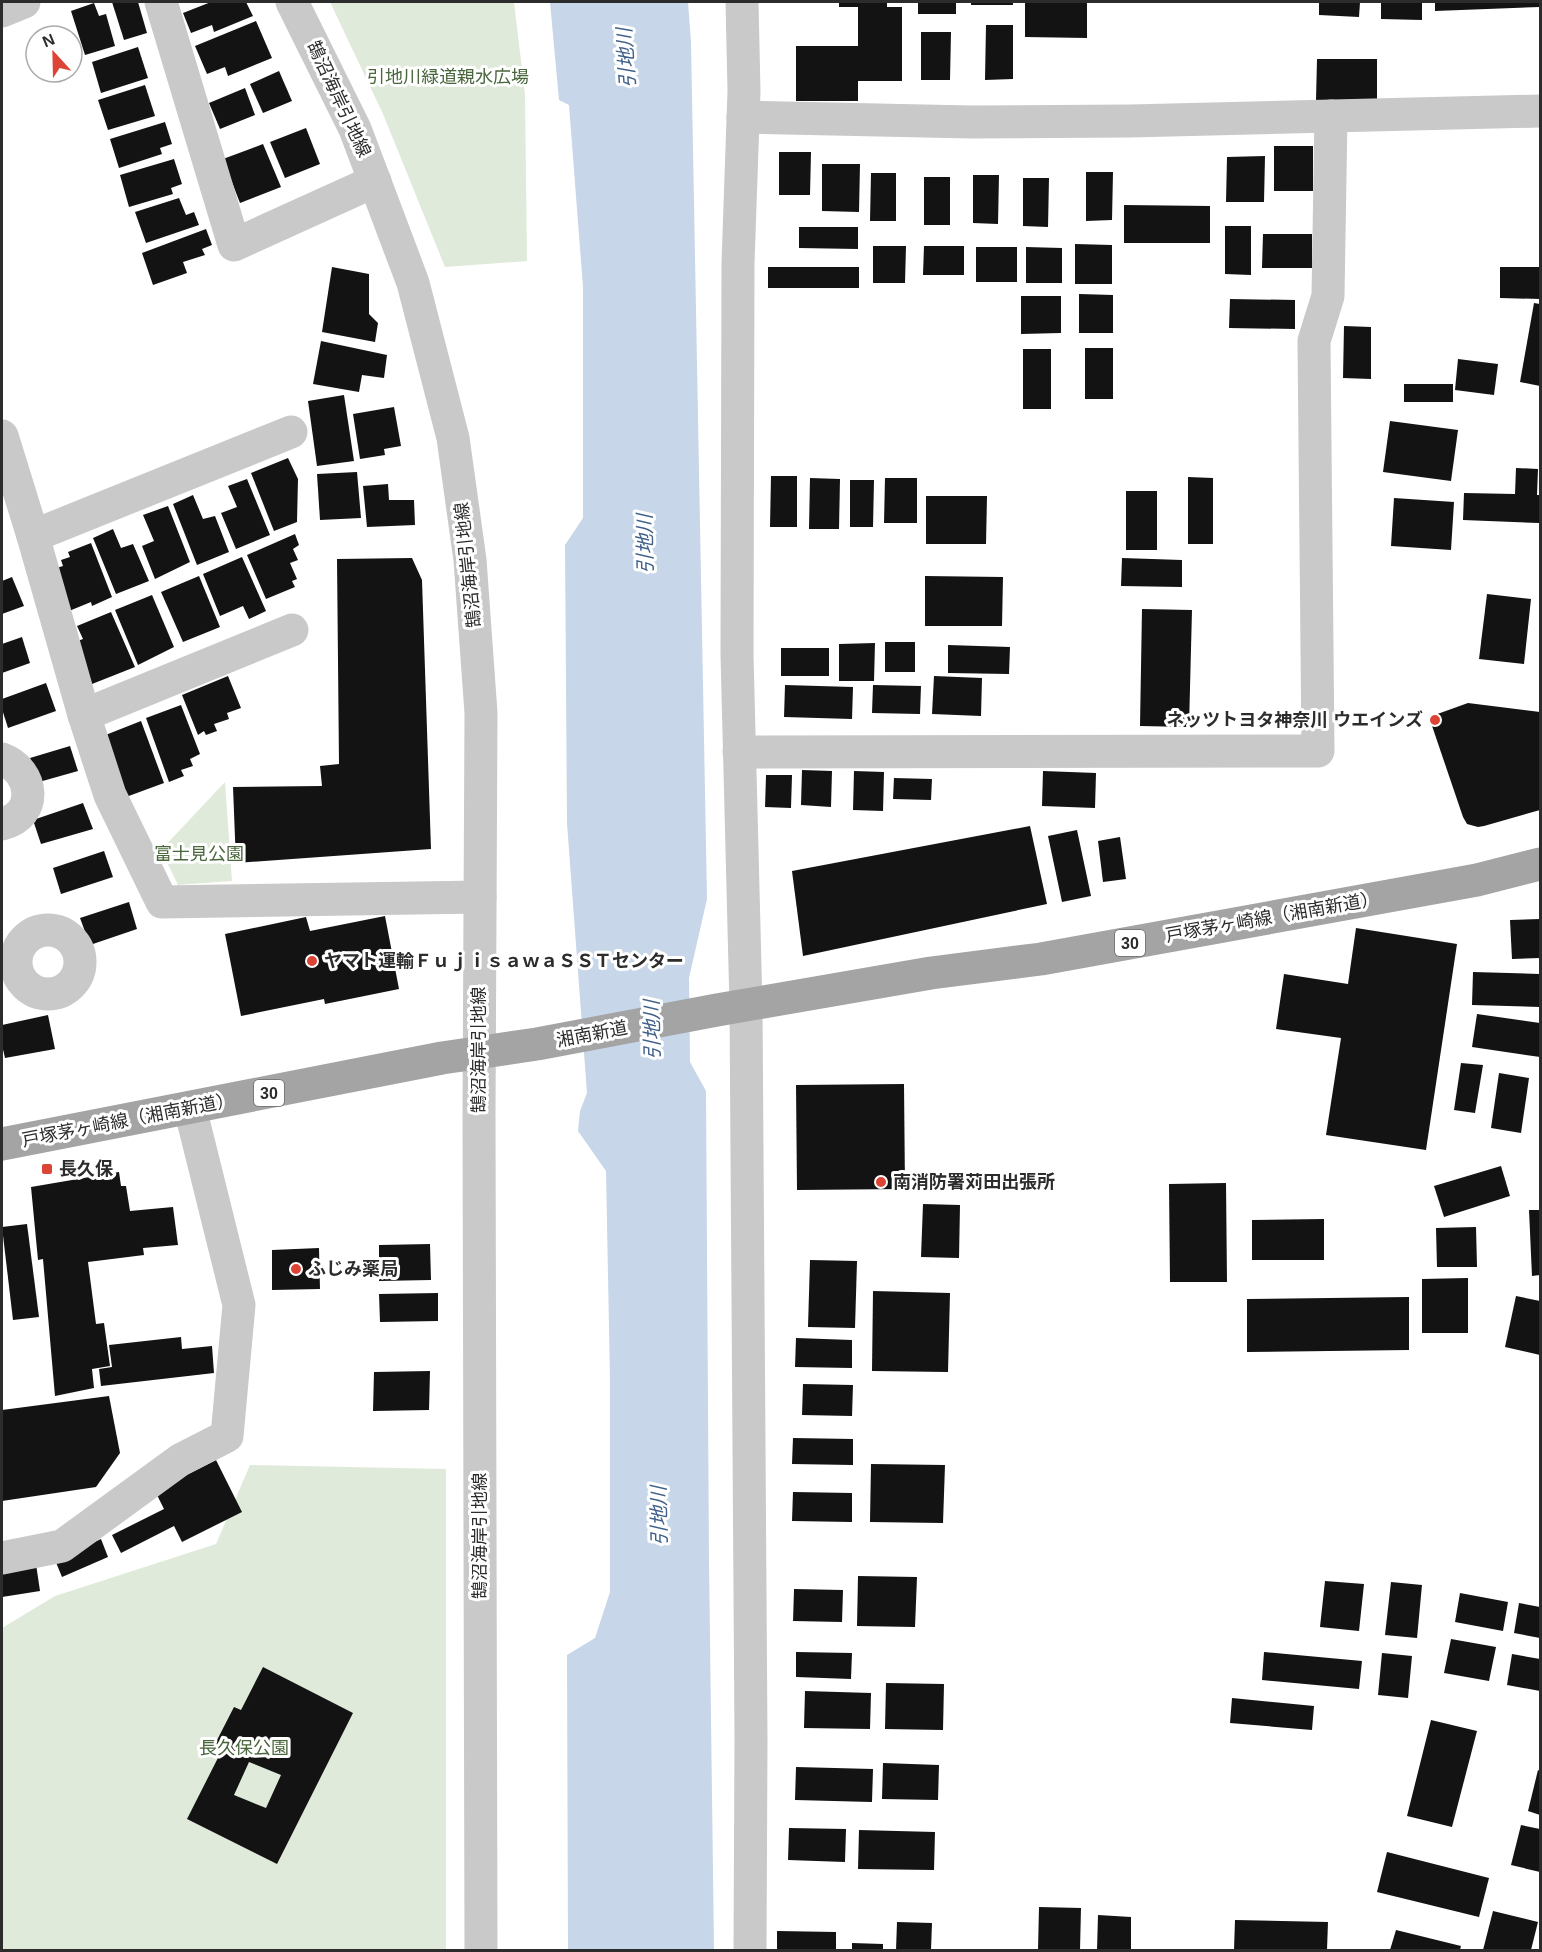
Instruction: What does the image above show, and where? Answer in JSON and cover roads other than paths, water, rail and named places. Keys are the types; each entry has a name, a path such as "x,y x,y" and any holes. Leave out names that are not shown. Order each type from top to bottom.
{"main road":[{"name":"戸塚茅ヶ崎線（湘南新道）","path":"732,1008 931,974 1053,957 1477,880 1540,864"},
{"name":"湘南新道","path":"537,1044 732,1008"},
{"name":"戸塚茅ヶ崎線（湘南新道）","path":"2,1144 479,1053 537,1044"}],"street":[{"path":"2,11 24,2"},
{"path":"162,2 234,245 375,181"},
{"name":"鵠沼海岸引地線","path":"292,2 355,129 413,283 453,438 470,560 481,713 479,1053 481,1950"},
{"path":"742,2 744,91 738,286 739,752 732,1008 751,1739 750,1950"},
{"path":"743,117 994,122 1540,111"},
{"path":"739,752 1318,751 1314,341 1328,296 1331,116"},
{"path":"33,536 291,432"},
{"path":"2,436 84,715 110,795 162,902 480,897"},
{"path":"84,715 292,630"},
{"path":"2,759 12,763 20,770 26,780 28,790 22,811 15,819 2,824"},
{"path":"2,1558 62,1546 180,1460 227,1436 239,1305 190,1108"}],"water":[{"name":"引地川","path":"550,2 688,2 691,42 707,899 689,978 690,1062 706,1091 714,1950 568,1950 567,1655 595,1638 610,1592 610,1379 606,1171 578,1131 580,1111 587,1093 567,823 565,545 583,518 583,287 569,105 559,100"}],"place":[{"name":"ネッツトヨタ神奈川 ウエインズ","path":"1435,720"},
{"name":"ヤマト運輸ＦｕｊｉｓａｗａＳＳＴセンター","path":"312,961"},
{"name":"長久保","path":"47,1169"},
{"name":"南消防署苅田出張所","path":"881,1182"},
{"name":"ふじみ薬局","path":"296,1269"}],"park label":[{"name":"引地川緑道親水広場","path":"448,77"},
{"name":"富士見公園","path":"199,854"},
{"name":"長久保公園","path":"244,1748"}]}
